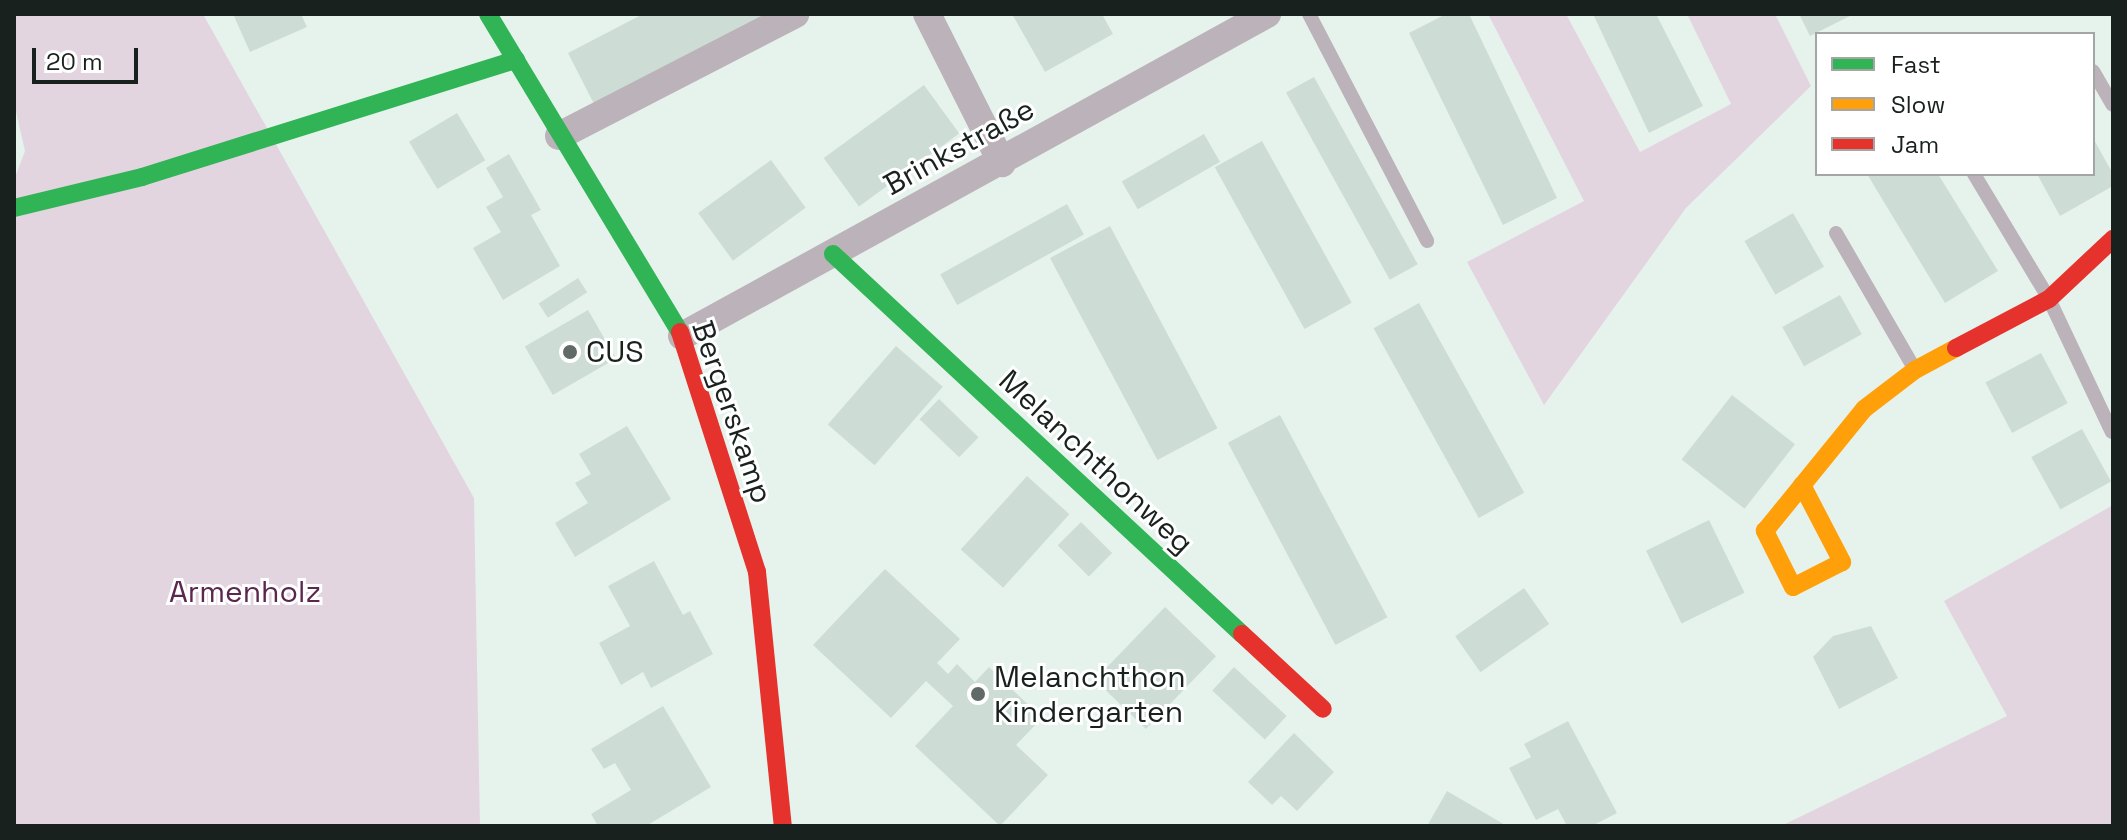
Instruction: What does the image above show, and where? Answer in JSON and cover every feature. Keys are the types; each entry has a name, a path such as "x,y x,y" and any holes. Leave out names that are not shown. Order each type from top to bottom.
{"street":[{"name":"Bergerskamp","path":"488,14 682,336 757,572 783,826"},
{"path":"559,136 795,14"},
{"path":"927,14 1002,163"},
{"name":"Brinkstraße","path":"682,336 1002,163 1267,14"},
{"path":"14,208 142,177 516,60"},
{"path":"1802,485 1842,562 1793,587 1765,531 1802,485 1864,409 1915,370 2049,299 2113,239"},
{"name":"Melanchthonweg","path":"833,254 1323,709"}],"lane":[{"path":"1309,14 1427,241"},
{"path":"2095,74 2113,105"},
{"path":"1975,176 2049,299 2112,432"},
{"path":"1836,233 1915,370"}],"green space":[{"name":"Armenholz","path":"14,14 203,14 474,498 480,826 14,826 14,180 25,151 14,103"},
{"path":"1488,14 1566,14 1640,152 1731,104 1687,14 1775,14 1811,86 1686,208 1544,405 1467,262 1584,201"},
{"path":"2113,505 2113,826 1781,826 2007,716 1944,601"}],"building":[{"path":"233,14 301,14 307,27 250,52"},
{"path":"643,14 772,14 594,104 568,53"},
{"path":"1012,14 1102,14 1113,34 1045,72"},
{"path":"1446,14 1469,14 1557,198 1503,225 1409,33"},
{"path":"1593,14 1656,14 1703,106 1649,133"},
{"path":"1799,14 1854,14 1815,32 1810,36"},
{"path":"1314,77 1418,264 1390,280 1286,93"},
{"path":"924,85 959,134 859,206 824,158"},
{"path":"457,113 485,160 437,189 409,142"},
{"path":"1204,134 1220,162 1138,209 1122,182"},
{"path":"1262,141 1352,303 1304,329 1215,167"},
{"path":"2095,142 2113,174 2113,186 2060,216 2038,176 2095,176"},
{"path":"509,154 541,210 531,215 560,266 503,300 473,248 501,232 486,207 503,197 486,168"},
{"path":"771,160 806,208 733,261 698,213"},
{"path":"1868,176 1939,176 1998,271 1945,303"},
{"path":"1067,204 1084,235 957,305 940,274"},
{"path":"1793,213 1824,267 1776,295 1745,241"},
{"path":"1110,226 1218,428 1157,460 1050,258"},
{"path":"578,278 587,292 548,318 539,304"},
{"path":"1840,295 1862,334 1804,366 1782,327"},
{"path":"1419,303 1524,493 1479,518 1374,328"},
{"name":"CUS","path":"588,310 616,358 553,395 525,346"},
{"path":"896,346 943,387 875,465 828,424"},
{"path":"2041,353 2068,403 2012,433 1985,383"},
{"path":"1732,395 1795,444 1745,509 1682,460"},
{"path":"939,399 979,437 959,457 920,419"},
{"path":"1280,415 1388,617 1335,645 1228,443"},
{"path":"627,426 671,499 575,557 555,523 588,503 575,483 591,474 579,454"},
{"path":"2082,429 2111,481 2060,510 2031,457"},
{"path":"1027,476 1069,514 1003,588 961,550"},
{"path":"1709,520 1745,593 1682,623 1646,551"},
{"path":"1081,522 1112,553 1089,576 1058,545"},
{"path":"654,561 683,615 690,611 713,654 651,688 643,672 621,685 599,643 630,626 608,586"},
{"name":"Melanchthon Kindergarten","path":"885,569 960,639 937,663 948,674 957,664 975,682 989,667 1042,718 1016,745 1048,775 1000,826 915,746 953,706 926,681 891,718 813,645"},
{"path":"1524,588 1549,624 1480,672 1455,636"},
{"path":"1165,607 1216,656 1146,729 1095,680"},
{"path":"1871,626 1898,678 1839,709 1813,657 1833,636"},
{"path":"1234,667 1287,716 1265,740 1212,690"},
{"path":"663,706 711,787 646,826 598,826 591,814 631,790 615,763 604,769 591,749"},
{"path":"1568,721 1617,813 1592,826 1567,826 1558,809 1536,820 1509,768 1531,757 1524,744"},
{"path":"1294,733 1334,772 1297,811 1281,796 1272,805 1248,782"},
{"path":"1447,791 1507,826 1427,826"}],"traffic: fast":[{"path":"488,14 680,332"},
{"path":"14,208 142,177 516,60"},
{"path":"833,254 1242,634"}],"traffic: slow":[{"path":"1802,485 1842,562 1793,587 1765,531 1864,409 1915,370 1956,348"}],"traffic: jam":[{"path":"1956,348 2049,299 2113,239"},
{"path":"680,332 757,572 783,826"},
{"path":"1242,634 1323,709"}],"place":[{"name":"CUS","path":"570,352"},
{"name":"Melanchthon Kindergarten","path":"978,694"}]}
